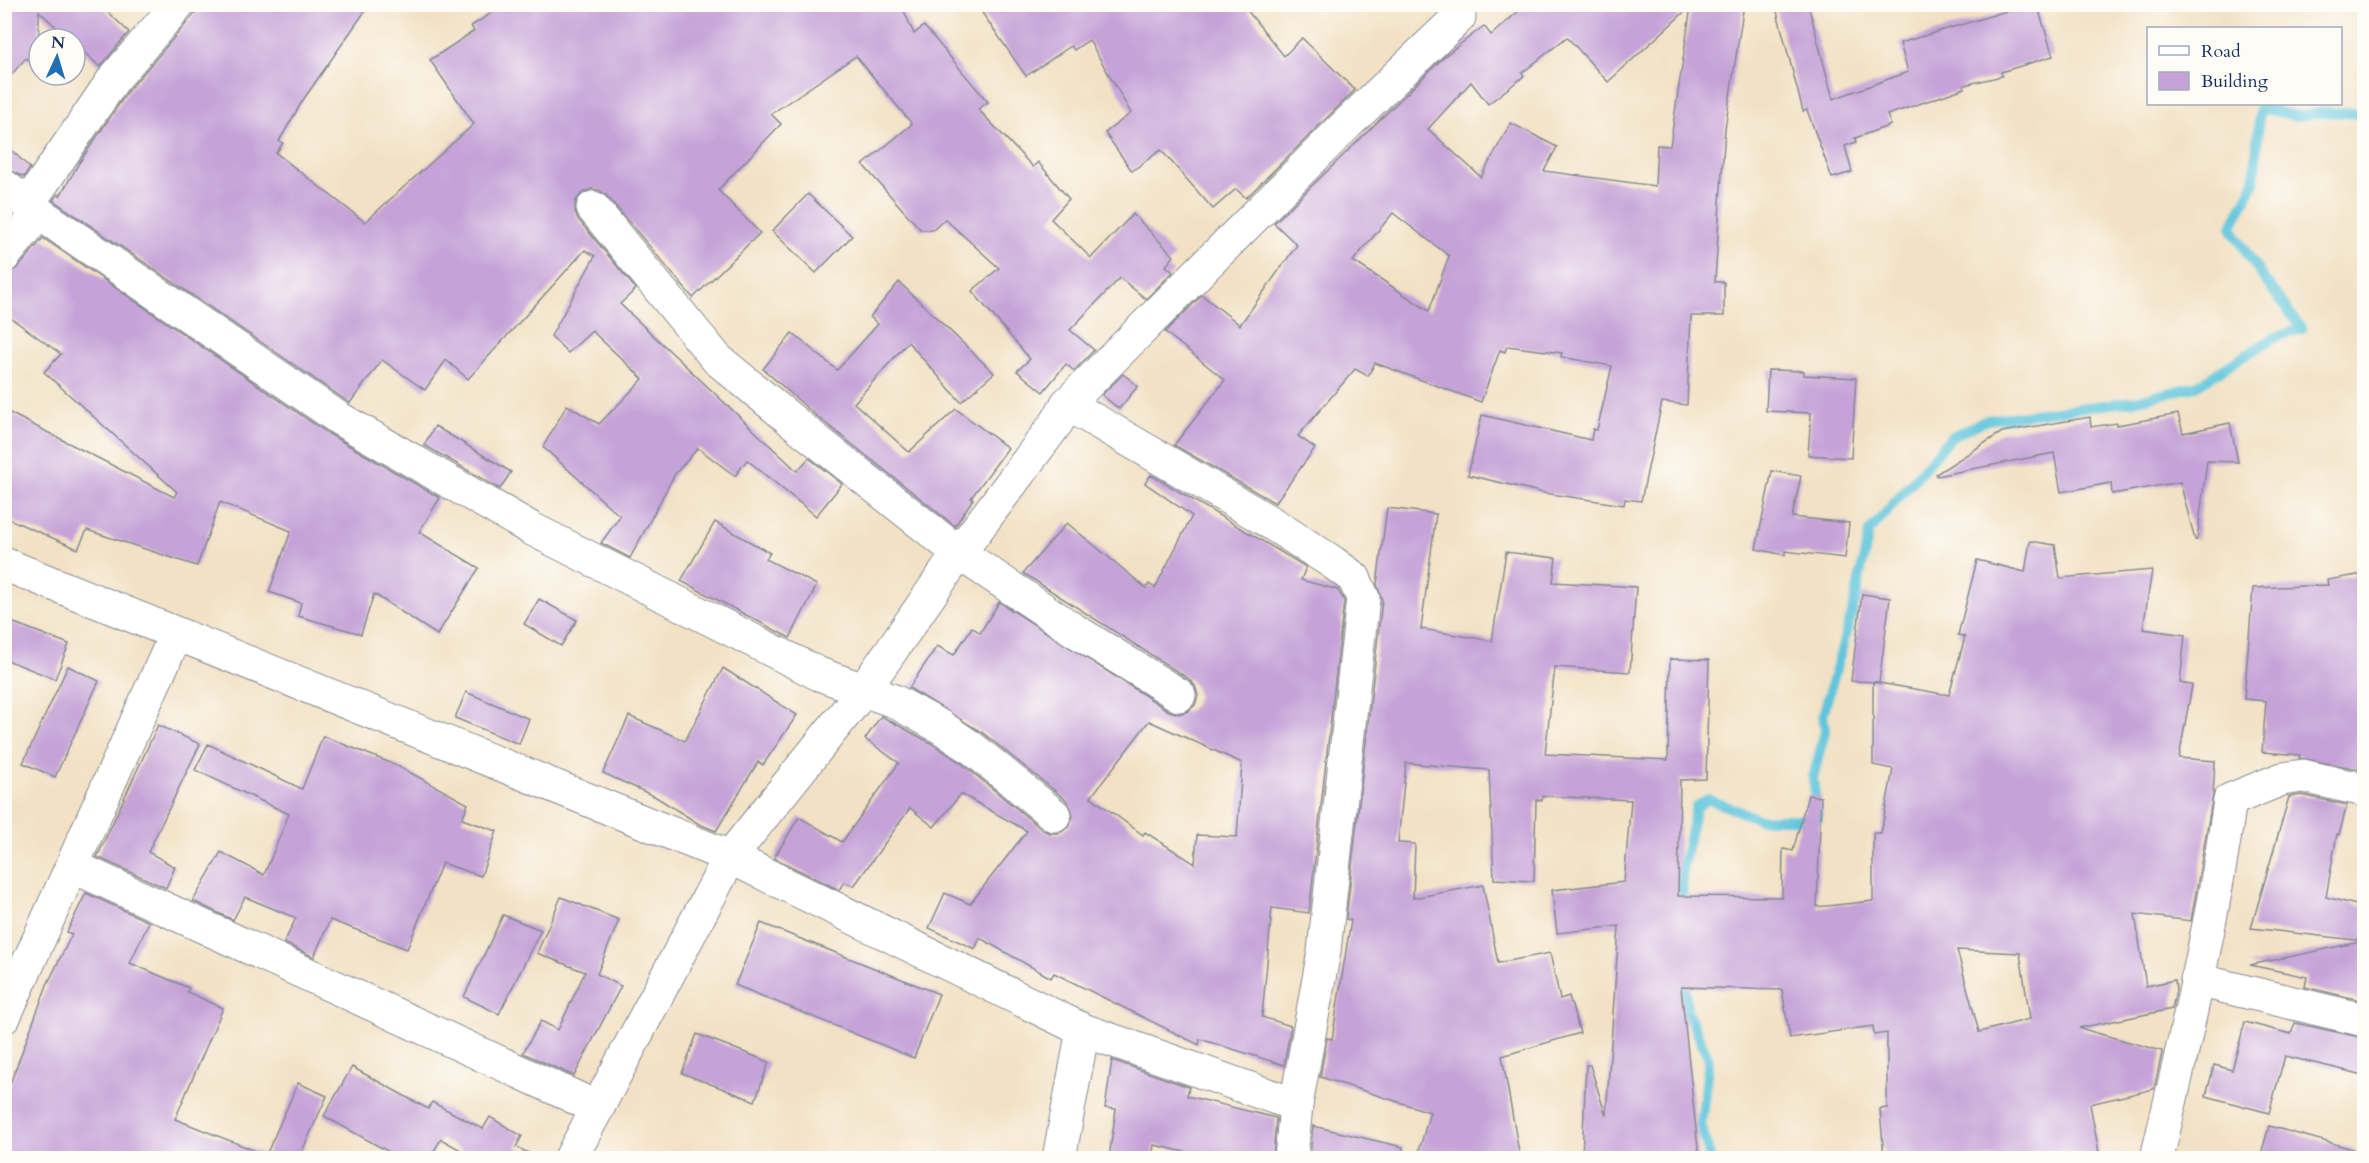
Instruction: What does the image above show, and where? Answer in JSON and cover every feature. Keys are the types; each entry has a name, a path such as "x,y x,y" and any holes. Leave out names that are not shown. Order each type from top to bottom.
{"street":[{"path":"4,256 24,201 113,80 178,4"},
{"path":"571,1158 730,857 863,691 959,553 1057,422 1067,404 1347,124 1460,17"},
{"path":"24,201 340,419 543,535 819,674 894,701 941,727 972,748 1054,815"},
{"path":"593,208 717,359 959,553 1074,630 1179,695"},
{"path":"1067,404 1268,520 1354,578 1363,598 1324,951 1296,1105 1292,1158"},
{"path":"4,564 730,857 1083,1030 1296,1105"},
{"path":"4,1017 176,634"},
{"path":"2157,1158 2197,980 2221,862 2230,800 2282,779 2302,776 2364,790"},
{"path":"72,866 598,1108"},
{"path":"2197,980 2364,1020"},
{"path":"1059,1158 1083,1030"}],"building":[{"path":"4,4 99,4 129,32 100,67 87,55 87,27 56,27 39,11 39,27 27,27 27,59 4,83"},
{"path":"203,4 370,4 303,100 279,141 283,143 276,153 365,222 474,124 430,60 474,31 471,26 506,4 901,4 914,34 924,26 988,102 978,109 1033,167 1038,162 1069,199 1051,219 1091,258 1133,214 1174,256 1166,266 1173,272 1146,299 1120,278 1070,330 1094,350 1074,371 1066,364 1043,392 1017,371 1030,359 972,291 999,268 945,219 933,230 921,230 863,165 912,124 856,56 771,114 781,124 718,190 760,233 693,298 607,196 599,190 591,189 582,193 575,202 578,219 636,289 620,304 797,471 809,458 842,484 816,516 747,460 735,476 698,448 675,474 630,558 601,543 620,516 543,447 567,405 599,424 643,379 592,331 568,353 551,336 595,256 585,250 468,379 446,360 425,390 382,360 350,403 53,200 58,194 60,196 79,163 128,91"},
{"path":"976,4 1242,4 1284,56 1302,38 1355,90 1246,198 1236,189 1213,209 1161,150 1132,171 1105,133 1131,113 1089,40 1074,50 1071,46 1026,76"},
{"path":"1527,4 1744,4 1725,129 1719,217 1715,282 1724,282 1724,316 1691,316 1687,405 1662,402 1641,501 1625,499 1624,505 1544,493 1468,475 1482,415 1591,440 1593,429 1597,430 1612,366 1561,357 1562,353 1507,346 1505,352 1500,350 1481,402 1375,363 1368,376 1355,369 1298,436 1315,448 1275,503 1174,445 1225,380 1165,332 1202,295 1240,325 1297,245 1274,223 1446,55 1484,26 1491,35","holes":["1691,6 1670,146 1657,145 1655,186 1544,171 1557,147 1511,123 1481,177 1428,129 1471,82 1488,104 1524,76 1522,73 1567,37 1608,82","1393,213 1449,256 1429,311 1353,261"]},
{"path":"1775,4 1808,4 1833,99 1908,72 1900,43 2030,4 2037,4 2053,56 2001,72 2002,76 1964,85 1965,88 1887,115 1891,125 1855,138 1856,142 1845,146 1852,172 1832,178 1807,110 1803,111"},
{"path":"4,143 30,168 24,177 4,168"},
{"path":"808,194 852,236 816,273 772,231"},
{"path":"43,238 329,434 440,498 419,532 479,568 437,635 374,594 361,634 298,616 301,603 269,592 291,531 220,502 197,566 87,530 78,549 4,517 4,410 174,497 177,492 44,372 61,354 4,313 4,274 18,268"},
{"path":"899,282 994,373 961,402 908,342 854,403 909,452 956,409 1008,448 971,498 973,499 955,526 814,414 763,369 792,333 837,370 878,324 870,317"},
{"path":"1768,370 1804,371 1804,375 1856,378 1851,458 1808,455 1811,413 1766,411"},
{"path":"1123,374 1138,386 1119,409 1102,395"},
{"path":"2178,414 2183,433 2230,423 2238,462 2207,461 2197,540 2195,540 2180,482 2112,494 2111,483 2061,492 2054,453 1937,476 1936,474 2002,432 2090,417 2091,427 2117,423 2117,425"},
{"path":"435,426 511,472 500,489 424,445"},
{"path":"1772,471 1801,476 1792,517 1849,523 1845,558 1785,551 1785,555 1756,549"},
{"path":"1151,475 1306,567 1301,580 1338,590 1344,601 1309,913 1272,908 1262,1017 1291,1026 1284,1065 1200,1039 1199,1045 1054,973 1051,978 980,938 975,949 929,928 945,893 970,904 1027,831 961,794 934,827 910,808 854,886 844,882 839,890 774,858 799,817 842,842 899,763 865,739 881,716 931,743 961,763 1043,830 1060,833 1068,827 1073,817 1066,800 983,733 909,688 937,646 954,655 972,627 980,633 999,602 1169,711 1179,714 1195,705 1198,695 1189,679 1023,573 1067,523 1146,588 1149,584 1155,588 1192,516 1145,483","holes":["1149,721 1242,763 1237,837 1197,835 1195,864 1145,832 1143,835 1091,797"]},
{"path":"1387,508 1436,514 1421,629 1492,641 1506,552 1556,558 1553,582 1636,587 1630,672 1555,667 1545,754 1668,760 1670,659 1709,660 1706,779 1680,780 1678,896 1782,897 1783,849 1793,851 1808,795 1821,797 1817,907 1873,901 1873,833 1881,833 1893,769 1873,765 1873,682 1949,695 1965,637 1958,635 1977,560 2025,572 2030,541 2055,545 2060,578 2152,570 2143,629 2185,635 2180,683 2192,685 2179,758 2215,761 2213,795 2191,921 2135,914 2146,986 2175,980 2176,990 2172,1009 2079,1028 2162,1051 2154,1089 2090,1104 2100,1158 1884,1158 1880,1109 1887,1108 1887,1033 1874,1035 1873,1026 1790,1038 1782,990 1681,987 1699,1158 1582,1158 1586,1065 1590,1065 1606,1116 1619,926 1557,933 1552,890 1624,882 1631,800 1543,796 1542,800 1536,800 1534,881 1494,879 1489,770 1406,763 1398,843 1415,844 1413,898 1483,885 1498,963 1550,953 1560,999 1569,996 1580,1033 1502,1056 1520,1158 1417,1158 1430,1112 1320,1077 1327,1038 1332,1039 1351,920 1346,919 1382,600 1377,584","holes":["1957,950 2020,953 2030,1019 1979,1032"]},
{"path":"715,522 770,553 766,559 817,585 790,638 681,581"},
{"path":"2364,574 2364,762 2360,761 2358,769 2299,758 2300,755 2262,752 2266,701 2244,699 2253,588 2328,585 2327,580"},
{"path":"1862,594 1890,598 1879,682 1851,681"},
{"path":"539,599 577,620 561,646 524,624"},
{"path":"4,619 69,644 55,679 4,659"},
{"path":"68,666 99,681 55,777 23,763"},
{"path":"723,668 797,715 763,765 758,762 716,831 699,824 656,797 603,773 629,716 685,741"},
{"path":"466,692 529,719 519,744 455,718"},
{"path":"158,725 200,744 148,852 175,867 166,888 97,857"},
{"path":"323,736 398,766 468,804 462,819 497,831 481,876 442,863 407,949 330,920 314,957 284,943 296,918 245,897 233,920 193,901 221,852 264,875 289,814 195,770 208,744 302,789"},
{"path":"2302,795 2347,805 2339,835 2337,834 2326,897 2364,907 2364,941 2251,928 2289,797"},
{"path":"86,893 149,922 130,963 189,988 187,992 223,1008 175,1119 266,1155 298,1083 327,1096 299,1158 20,1158 4,1152 4,1100 47,985 72,934 67,932"},
{"path":"561,897 619,920 597,974 621,986 574,1076 523,1053 541,1021 558,1030 585,972 537,953"},
{"path":"503,915 541,930 499,1014 464,997"},
{"path":"761,923 939,994 914,1058 735,985"},
{"path":"2364,941 2364,1001 2305,987 2307,977 2250,965"},
{"path":"2245,1022 2291,1034 2295,1023 2364,1038 2364,1075 2285,1056 2269,1113 2206,1096 2214,1065 2232,1070"},
{"path":"697,1034 769,1062 755,1101 682,1073"},
{"path":"1112,1060 1189,1087 1187,1096 1276,1118 1273,1158 1212,1158 1154,1145 1152,1158 1109,1158 1116,1109 1105,1108"},
{"path":"352,1067 428,1109 432,1102 483,1129 490,1117 522,1136 516,1147 539,1158 466,1158 468,1154 441,1139 430,1158 400,1158 324,1116"},
{"path":"1313,1126 1403,1147 1402,1158 1310,1158"},
{"path":"2269,1126 2353,1149 2351,1158 2260,1158"}],"waterway":[{"path":"1683,910 1682,870 1696,807 1708,799 1759,819 1818,819 1813,778 1825,731 1823,715 1854,605 1869,532 1952,436 1987,420 2134,401 2196,386 2273,338 2302,329 2261,275 2231,228 2254,183 2260,108 2296,116 2328,112 2364,114"},
{"path":"1684,973 1687,1011 1709,1059 1701,1124 1710,1158"}]}
